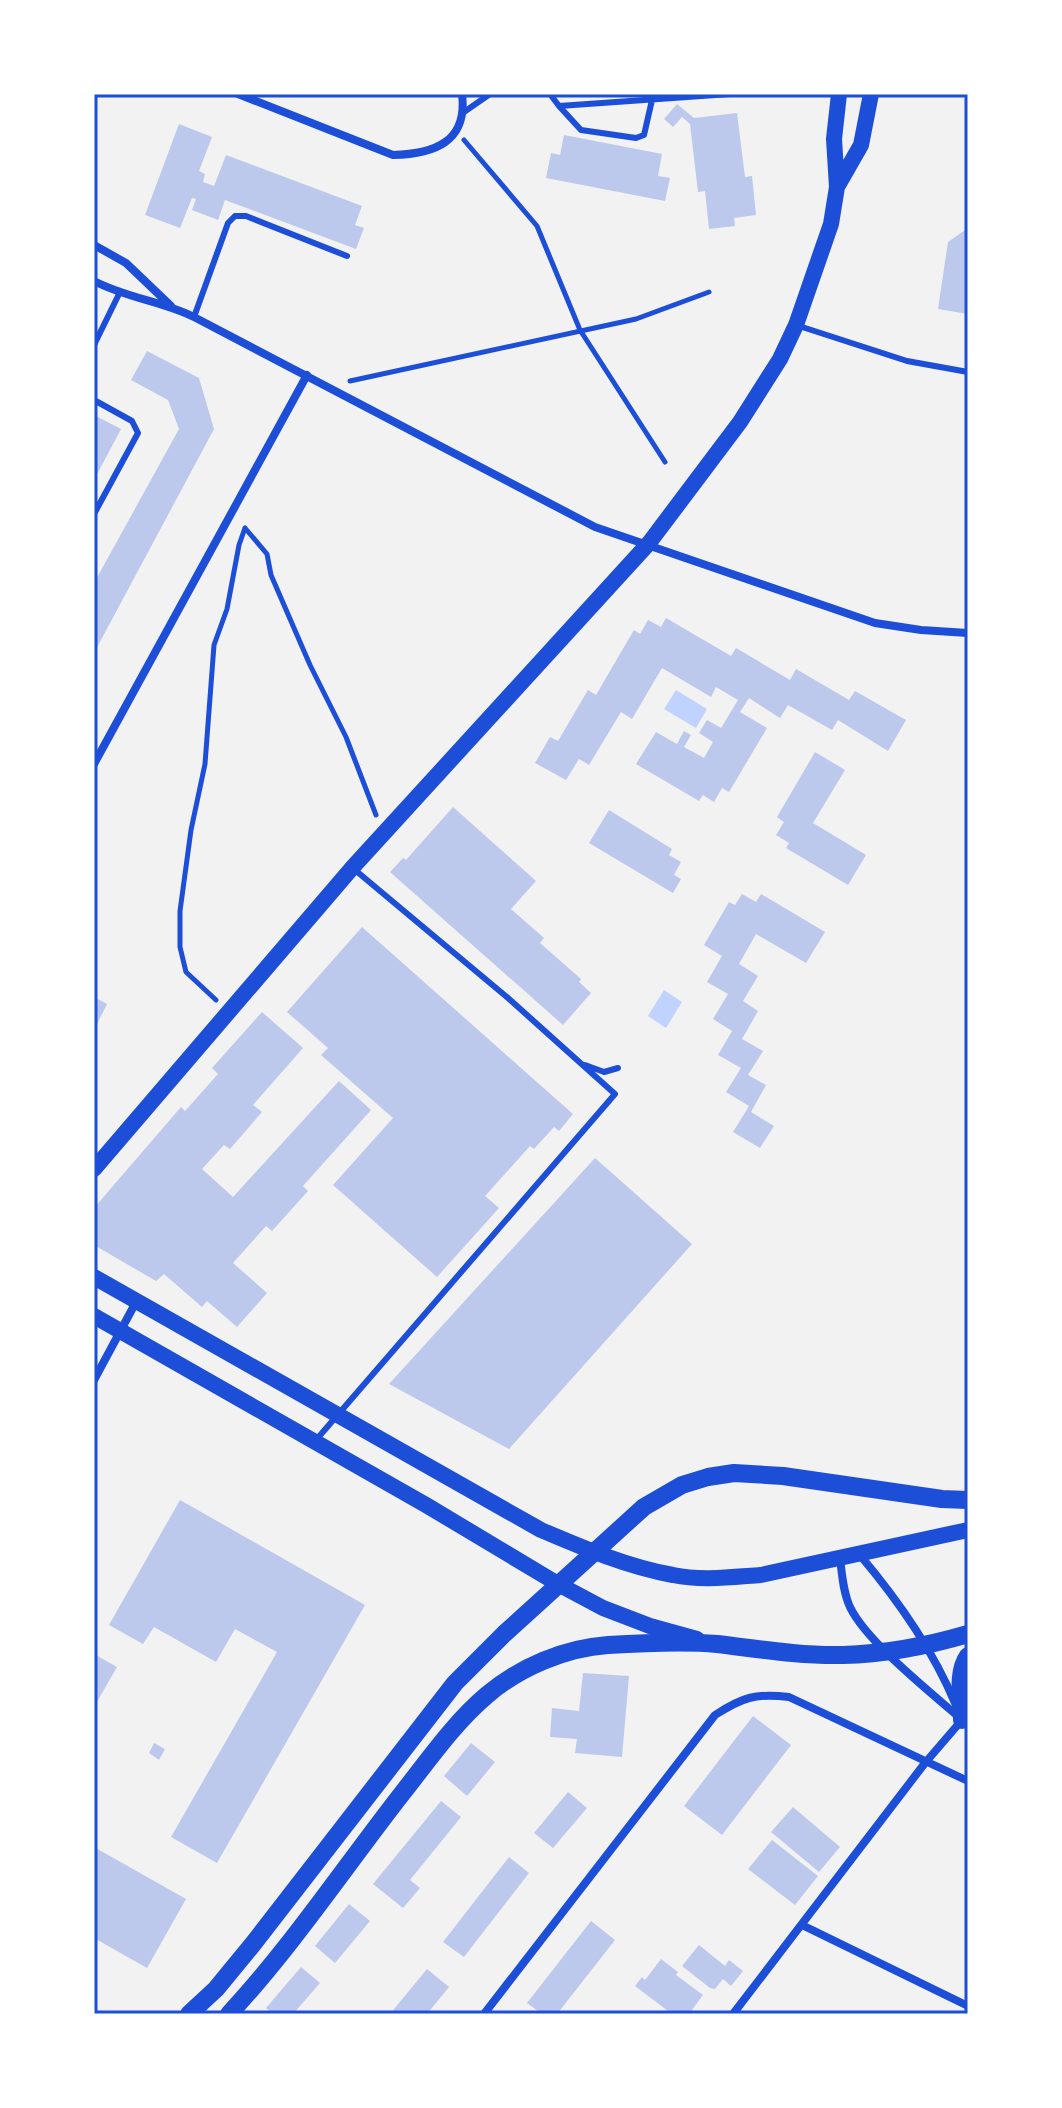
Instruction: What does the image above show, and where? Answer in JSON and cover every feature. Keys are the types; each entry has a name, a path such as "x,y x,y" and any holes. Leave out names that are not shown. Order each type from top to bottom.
{"main road":[{"path":"94,1169 352,868 649,543 740,422 780,359 796,325 831,224 837,187 834,139 839,94"},
{"path":"837,187 861,145 871,94"},
{"path":"94,1277 541,1530 593,1552 672,1575 703,1578 761,1575 968,1530"},
{"path":"94,1316 603,1608 650,1626 714,1644 780,1653 842,1655 927,1646 968,1634"},
{"path":"189,2014 216,1989 253,1944 455,1683 504,1634 644,1507 682,1485 734,1473 783,1476 968,1500"},
{"path":"229,2014 299,1931 438,1747 495,1688 529,1667 572,1652 608,1645 714,1644"},
{"path":"965,1724 960,1678 963,1662 968,1656"}],"street":[{"path":"238,94 393,155 421,155 440,147 456,130 464,112 462,94"},
{"path":"94,245 126,263 171,306"},
{"path":"94,281 119,294 171,306 194,317 595,527 875,623 968,633"},
{"path":"94,764 307,375"},
{"path":"94,1380 136,1302"},
{"path":"858,1554 887,1588 927,1646 965,1724"},
{"path":"840,1558 850,1607 868,1632 965,1724"},
{"path":"484,2014 715,1715 735,1702 760,1694 789,1697 968,1781"},
{"path":"733,2014 925,1763 965,1724"},
{"path":"802,1925 968,2006"}],"lane":[{"path":"464,112 490,94"},
{"path":"550,94 581,130 636,138 644,135 652,100"},
{"path":"559,106 730,94"},
{"path":"194,317 228,223 235,216 246,216 347,256"},
{"path":"94,345 119,294"},
{"path":"796,325 907,361 968,372"},
{"path":"94,400 132,421 138,433 94,514"},
{"path":"314,1441 615,1094 508,998 352,868"},
{"path":"581,1064 604,1072 618,1068"}],"path":[{"path":"456,130 537,226 580,330 665,462"},
{"path":"329,386 636,319 709,292"},
{"path":"231,514 257,538 267,554 271,575 289,618 362,775 381,836"},
{"path":"229,1011 186,972 179,931 191,830 205,764 212,660 245,528"}],"water":[{"path":"676,690 707,709 696,728 664,709"},
{"path":"664,990 682,1002 666,1028 648,1016"}],"building":[{"path":"677,104 694,118 737,113 745,177 752,176 756,215 734,218 735,226 709,229 705,191 698,192 690,124 682,117 673,127 664,119"},
{"path":"179,124 212,137 199,171 205,174 203,182 214,186 226,155 362,206 355,225 364,228 356,249 225,200 218,220 192,210 196,199 192,198 180,228 145,215"},
{"path":"564,135 662,154 658,176 670,178 665,201 546,178 551,153 560,155"},
{"path":"968,228 968,314 938,309 948,242"},
{"path":"147,351 199,378 214,429 94,653 94,583 179,429 168,400 131,380"},
{"path":"94,415 121,429 94,480"},
{"path":"666,618 731,656 736,648 790,680 796,669 849,700 855,691 906,720 888,751 838,720 832,730 788,705 780,718 749,698 740,712 767,728 729,792 722,788 714,802 703,795 699,801 636,764 656,732 677,744 684,731 691,735 684,747 704,758 713,742 699,733 707,720 721,728 738,700 716,687 711,697 662,668 632,719 621,712 589,765 579,759 566,780 535,763 550,737 558,741 588,690 596,695 634,630 640,634 648,620 661,627"},
{"path":"815,752 845,770 813,823 866,855 848,885 786,848 789,843 776,835 784,822 777,817"},
{"path":"453,807 536,881 511,909 544,938 540,943 581,979 579,982 591,993 563,1025 390,872 403,858 406,860"},
{"path":"609,810 672,849 669,855 681,862 674,875 681,879 673,893 589,843"},
{"path":"742,894 756,902 761,894 825,932 806,963 756,934 739,964 758,976 743,1001 758,1011 742,1039 763,1051 748,1075 766,1085 751,1112 774,1126 760,1148 733,1132 749,1106 726,1092 741,1068 718,1055 732,1031 713,1019 728,994 707,982 722,956 704,945 729,902 735,905"},
{"path":"362,927 573,1114 559,1131 554,1127 534,1149 530,1146 485,1196 499,1208 437,1277 333,1185 393,1118 321,1055 328,1048 287,1012"},
{"path":"94,997 107,1004 94,1030"},
{"path":"262,1012 303,1048 253,1105 262,1112 230,1149 224,1145 202,1169 233,1197 339,1081 371,1110 303,1186 308,1191 272,1231 266,1226 233,1263 267,1293 237,1327 207,1301 202,1307 164,1274 156,1281 94,1245 94,1208 181,1107 185,1111 218,1074 212,1068"},
{"path":"595,1158 692,1244 509,1449 389,1384"},
{"path":"180,1500 365,1605 217,1863 171,1837 277,1652 235,1629 216,1662 154,1627 143,1644 109,1625"},
{"path":"94,1654 117,1667 94,1707"},
{"path":"583,1673 629,1676 622,1757 575,1753 577,1739 550,1737 552,1708 579,1711"},
{"path":"753,1716 791,1745 722,1835 684,1806"},
{"path":"154,1743 165,1749 159,1760 149,1753"},
{"path":"471,1743 495,1762 467,1796 444,1776"},
{"path":"568,1792 587,1808 553,1848 534,1833"},
{"path":"441,1801 461,1817 410,1880 420,1888 403,1908 373,1884"},
{"path":"793,1807 840,1847 819,1872 771,1832"},
{"path":"772,1840 818,1876 795,1905 748,1869"},
{"path":"94,1847 186,1899 147,1968 94,1938"},
{"path":"509,1857 529,1873 464,1957 443,1942"},
{"path":"349,1904 370,1921 335,1963 315,1946"},
{"path":"591,1921 615,1940 557,2014 542,2014 527,2003"},
{"path":"699,1945 725,1966 729,1960 743,1971 731,1986 723,1979 715,1989 710,1988 682,1966"},
{"path":"661,1959 703,1995 689,2014 672,2014 635,1986 642,1977 645,1980"},
{"path":"301,1967 320,1983 293,2014 273,2014 266,2008"},
{"path":"427,1969 449,1987 427,2014 390,2014"}]}
